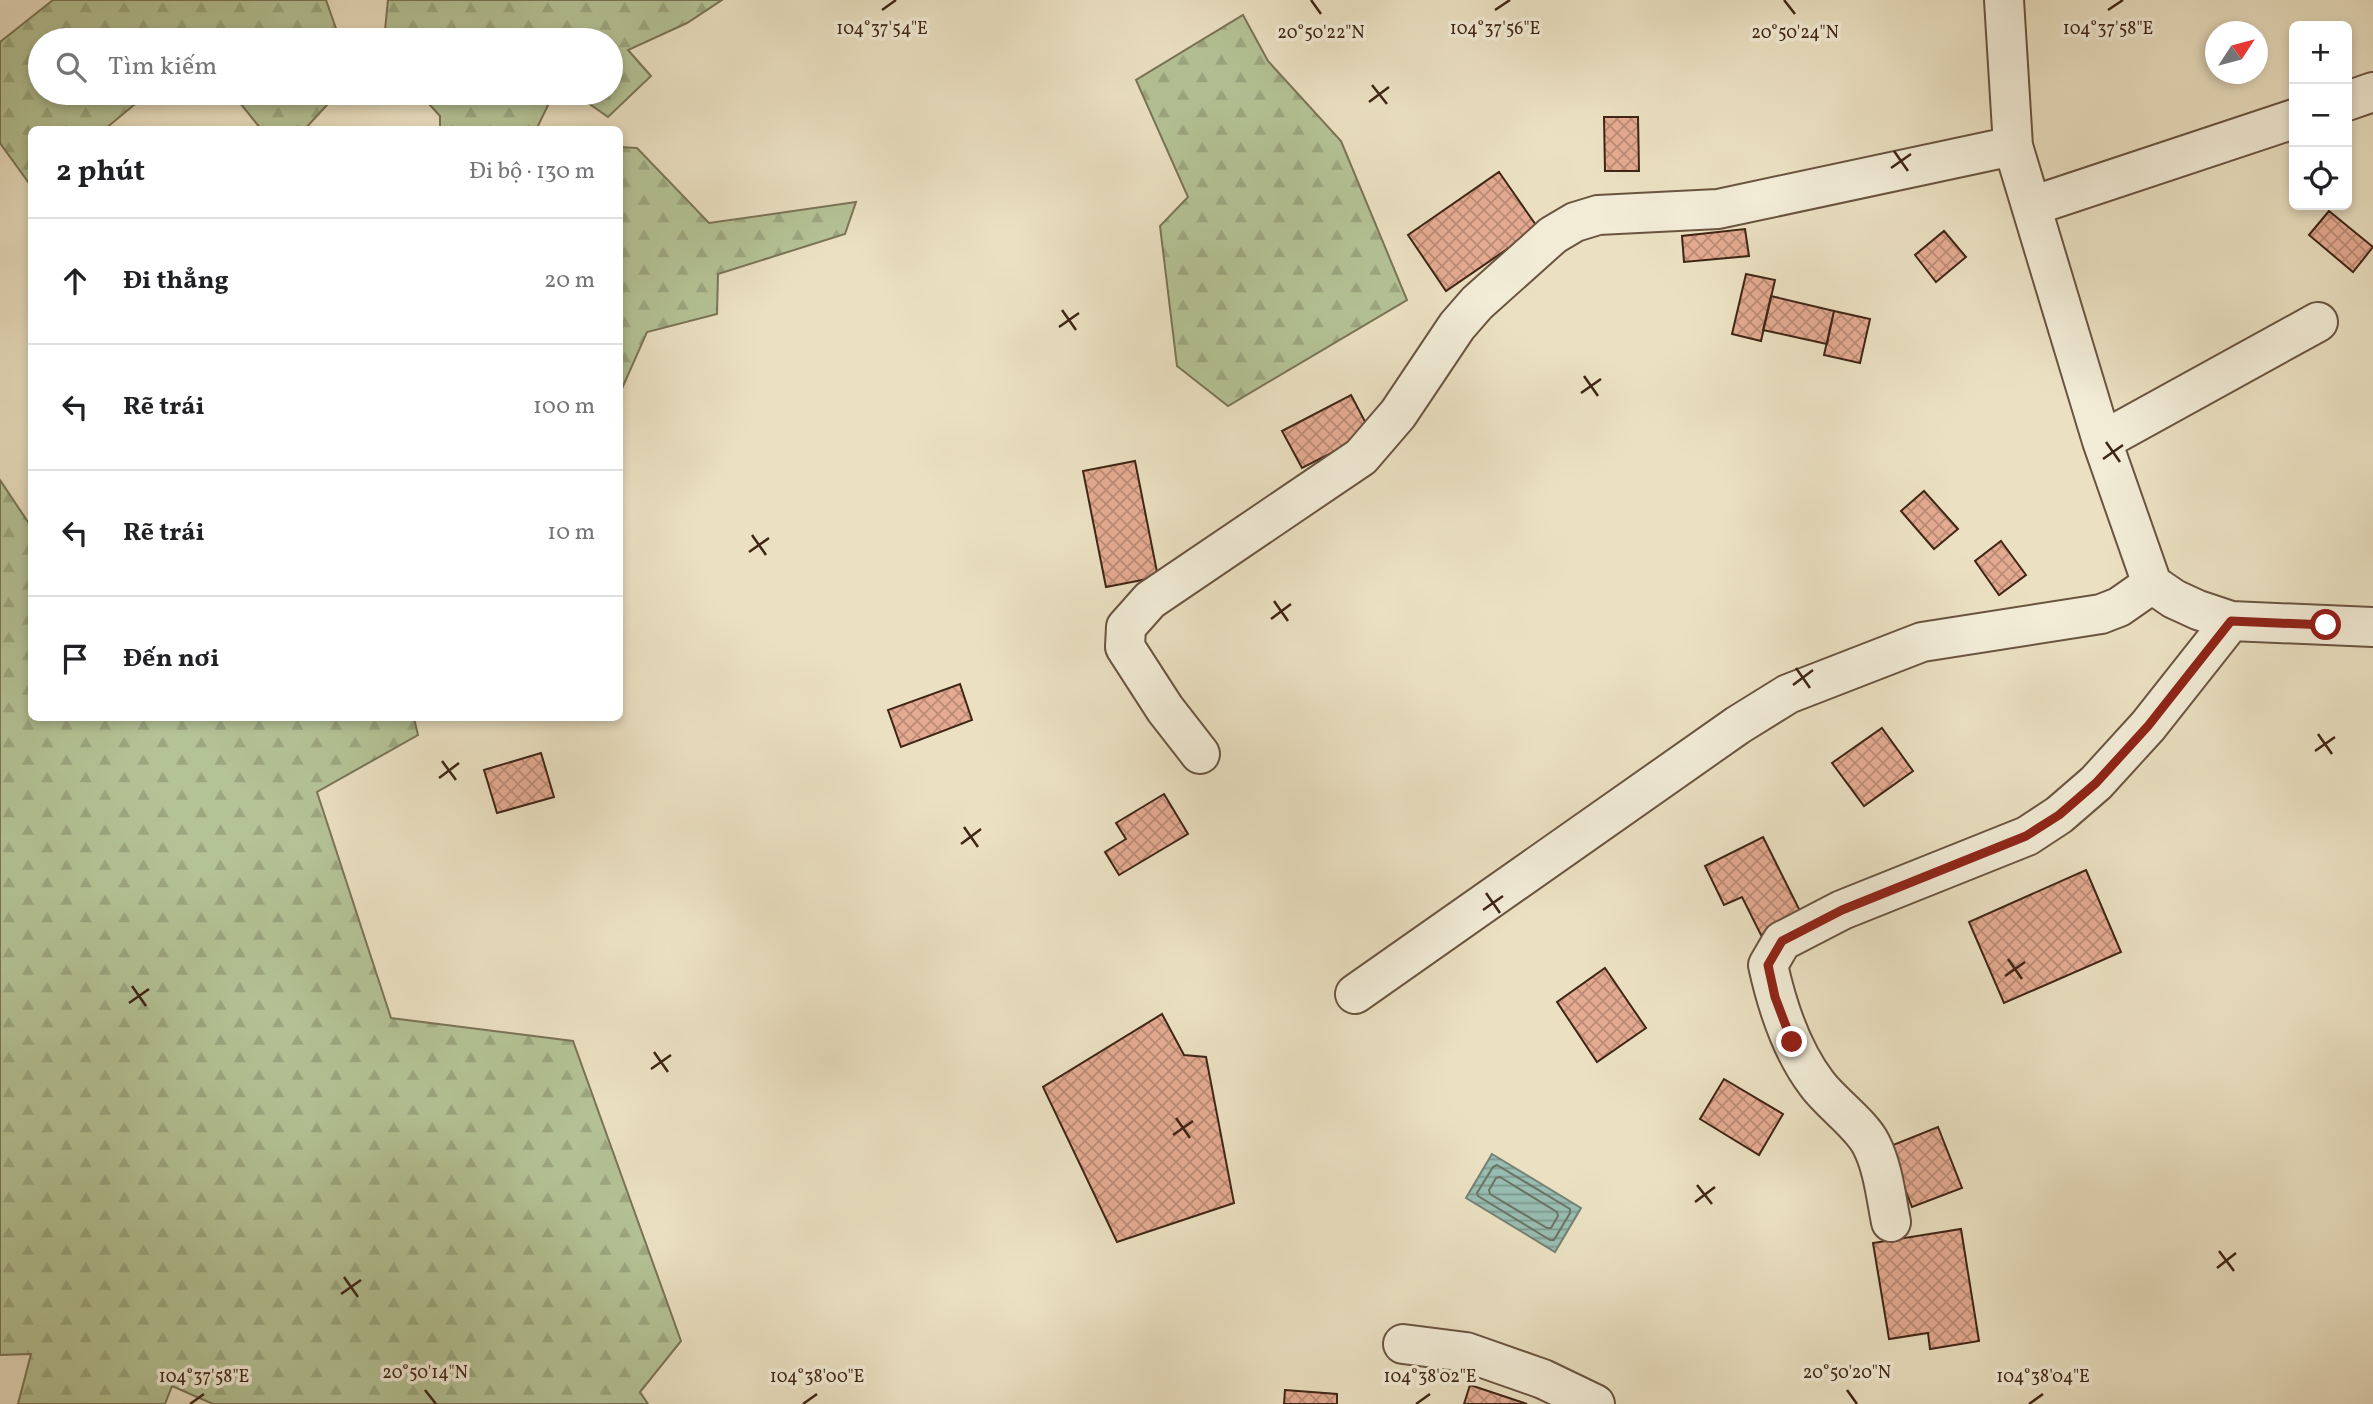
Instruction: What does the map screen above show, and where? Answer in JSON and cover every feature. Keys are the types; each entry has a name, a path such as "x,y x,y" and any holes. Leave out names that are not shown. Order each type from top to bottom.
{"street":[{"path":"2004,0 2013,146 2102,441 2152,584 2198,610 2231,621 2373,627"},
{"path":"2352,99 2373,92"},
{"path":"2032,206 2289,121"},
{"path":"1200,754 1164,709 1125,647 1126,627 1150,600 1361,457 1398,414 1457,326 1476,303 1553,235 1575,222 1598,215 1718,209 2013,146"},
{"path":"2102,441 2318,322"},
{"path":"1355,994 1727,733 1788,694 1922,642 2101,614 2119,607 2152,584"},
{"path":"1891,1222 1871,1142 1816,1084 1792,1042 1775,997 1768,965 1782,941 1842,910 2026,836 2059,815 2096,783 2148,726 2231,621"},
{"path":"1403,1344 1466,1352 1543,1379 1595,1404"}],"green space":[{"path":"53,0 326,0 336,28 28,28 28,105 134,105 109,126 28,126 28,182 0,143 0,42"},
{"path":"388,0 722,0 687,23 628,50 651,76 623,103 623,28 385,28"},
{"path":"1243,15 1268,61 1341,141 1407,300 1228,406 1177,366 1160,226 1188,197 1136,80"},
{"path":"242,105 327,105 308,126 259,126"},
{"path":"430,105 548,105 538,126 440,126 440,116"},
{"path":"591,105 621,105 608,117"},
{"path":"623,147 637,148 709,223 856,202 845,234 718,274 717,314 647,332 623,386"},
{"path":"0,480 28,522 28,721 415,721 418,735 317,792 391,1018 573,1041 681,1341 640,1392 648,1404 213,1404 172,1386 165,1404 18,1404 31,1354 0,1355"}],"water":[{"path":"1492,1154 1581,1208 1555,1252 1466,1198"}],"building":[{"path":"1604,117 1638,117 1639,171 1605,171"},
{"path":"1499,172 1538,228 1446,291 1408,235"},
{"path":"2329,211 2373,247 2353,272 2309,235"},
{"path":"1745,229 1749,256 1684,262 1682,236"},
{"path":"1944,231 1966,257 1936,282 1915,255"},
{"path":"1746,274 1775,280 1761,341 1732,334"},
{"path":"1771,296 1834,311 1827,344 1763,330"},
{"path":"1834,311 1870,319 1860,363 1824,355"},
{"path":"1351,395 1371,433 1302,468 1282,431"},
{"path":"1135,461 1158,577 1106,587 1083,471"},
{"path":"1924,491 1958,529 1934,549 1901,511"},
{"path":"2001,541 2026,575 1999,595 1975,561"},
{"path":"960,684 972,720 901,747 888,710"},
{"path":"1882,728 1913,771 1864,806 1832,763"},
{"path":"541,753 554,797 497,813 484,770"},
{"path":"1164,794 1188,834 1119,875 1105,852 1126,839 1116,823"},
{"path":"1763,837 1802,915 1761,935 1742,897 1724,905 1705,866"},
{"path":"2086,870 2121,952 2004,1003 1969,922"},
{"path":"1605,968 1646,1028 1597,1062 1557,1002"},
{"path":"1162,1014 1184,1055 1206,1057 1234,1203 1117,1242 1043,1087"},
{"path":"1724,1079 1783,1114 1759,1155 1700,1119"},
{"path":"1938,1127 1962,1188 1912,1207 1888,1147"},
{"path":"1961,1229 1979,1341 1930,1349 1928,1333 1889,1339 1873,1243"},
{"path":"1470,1385 1527,1404 1464,1404"},
{"path":"1285,1390 1337,1394 1337,1404 1284,1404"}],"route":[{"path":"1792,1042 1775,997 1768,965 1782,941 1842,910 2026,836 2059,815 2096,783 2148,726 2231,621 2326,625"}]}
